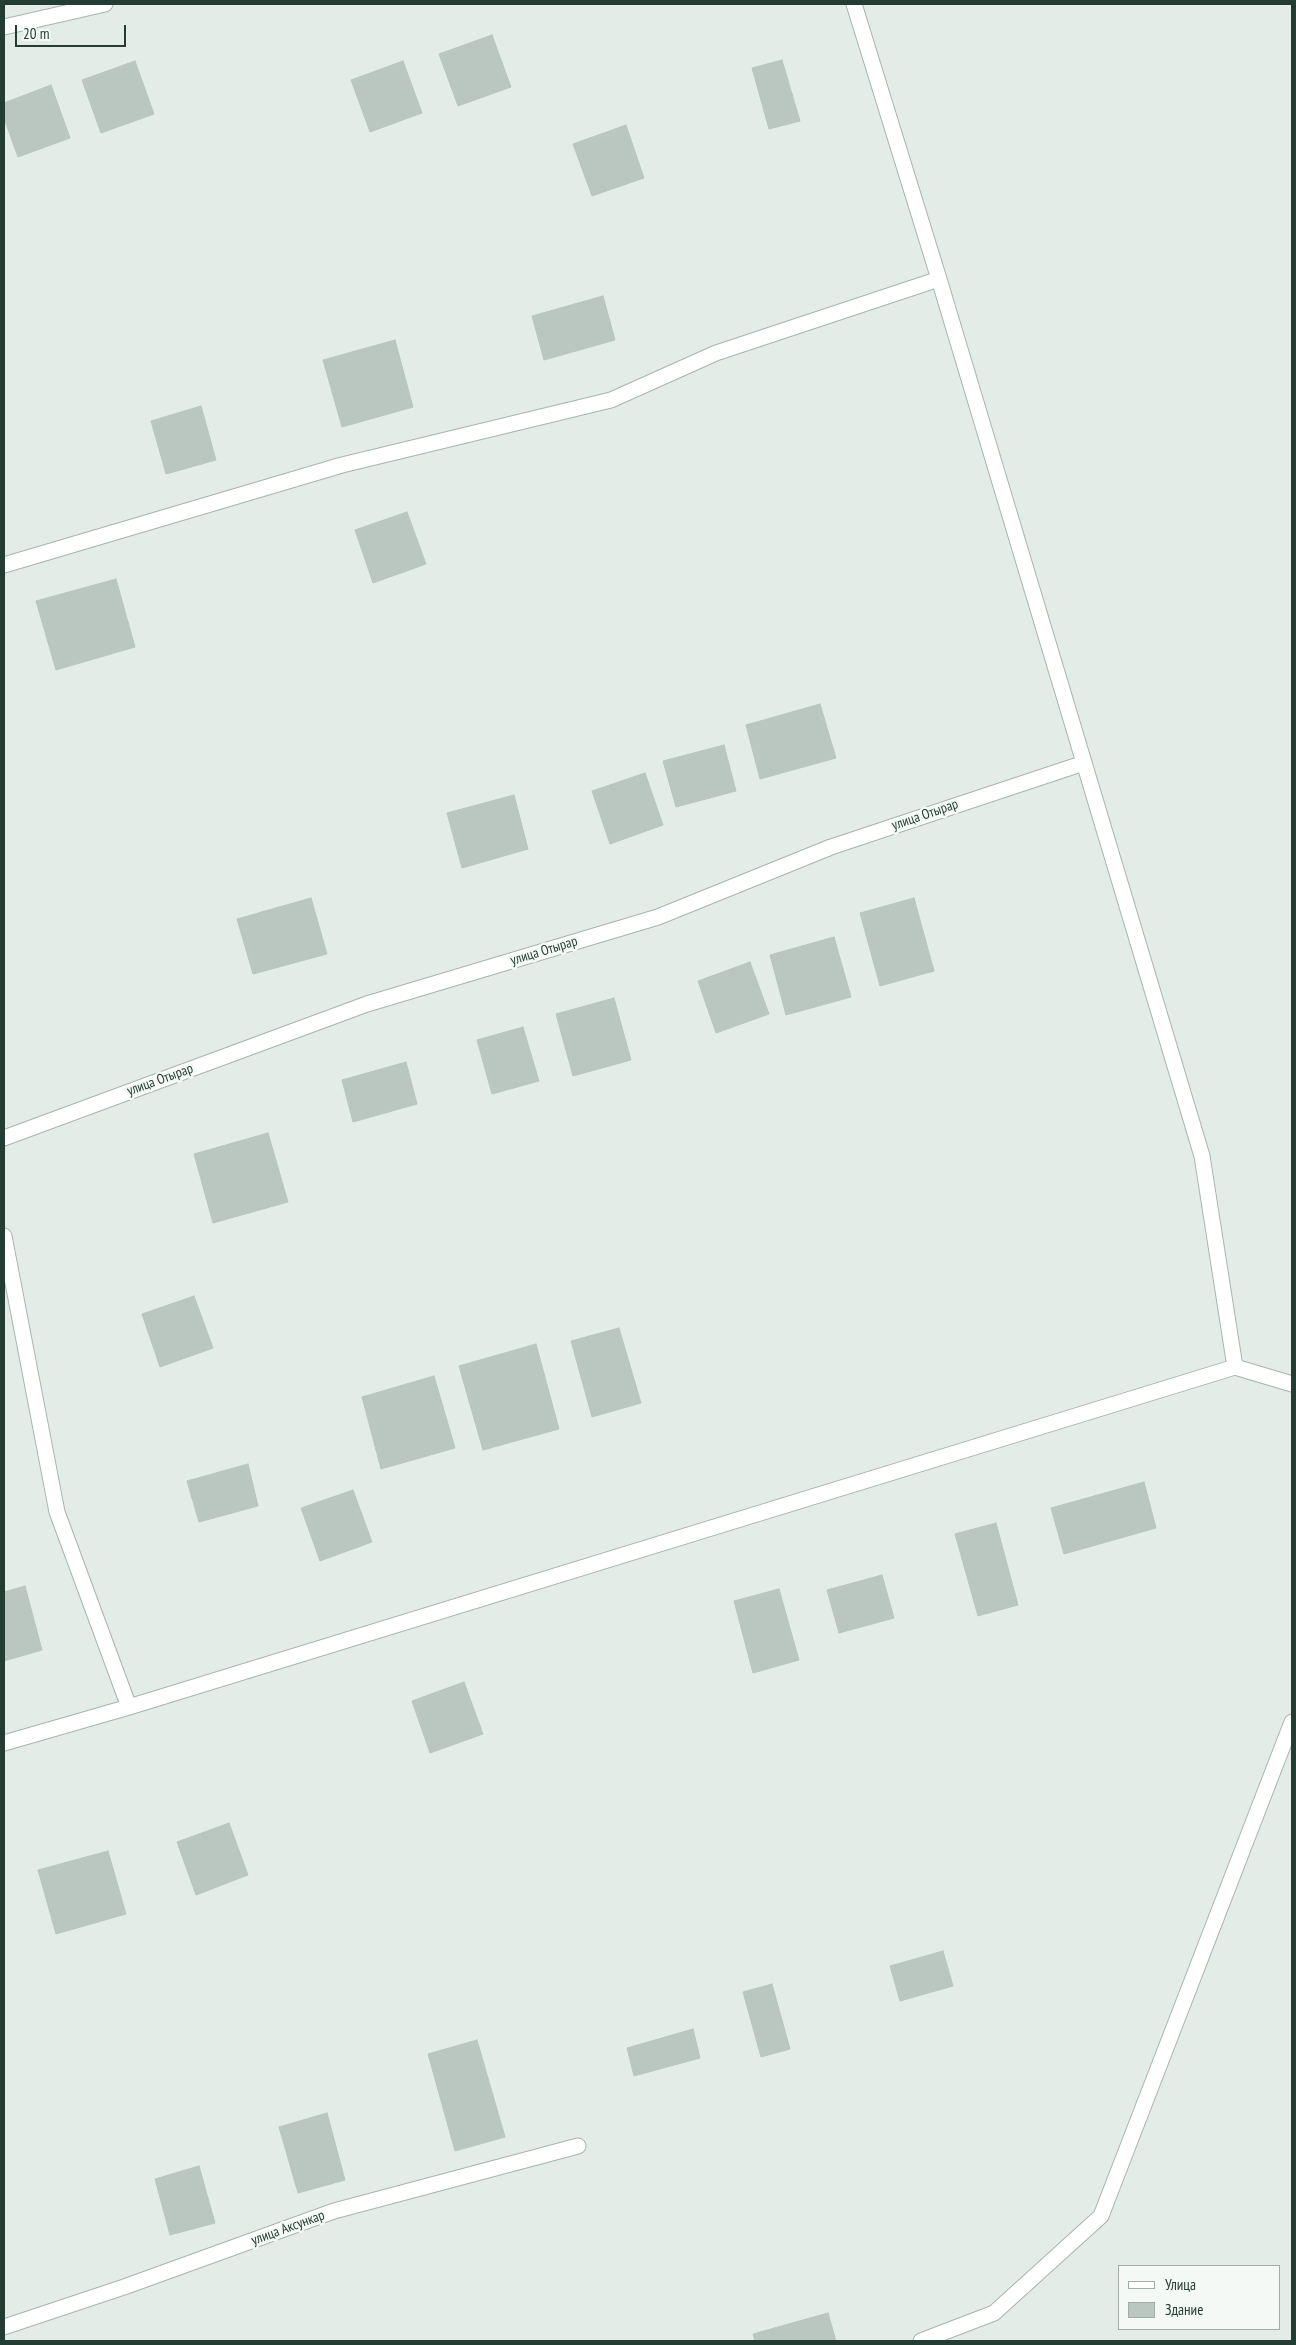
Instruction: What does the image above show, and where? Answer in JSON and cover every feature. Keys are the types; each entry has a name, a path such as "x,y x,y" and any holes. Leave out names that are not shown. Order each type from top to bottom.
{"street":[{"path":"4,27 105,4"},
{"path":"854,4 939,279 1202,1156 1234,1367"},
{"path":"4,565 342,465 611,400 716,353 939,279"},
{"name":"улица Отырар","path":"4,1138 367,1004 658,917 831,847 1084,763"},
{"path":"4,1236 57,1512 129,1707"},
{"path":"4,1743 129,1707 1234,1367 1292,1384"},
{"path":"921,2341 994,2313 1101,2216 1292,1722"},
{"name":"улица Аксункар","path":"4,2327 124,2287 334,2211 578,2146"}],"building":[{"path":"492,35 511,87 458,106 439,54"},
{"path":"782,60 800,121 769,129 752,68"},
{"path":"135,61 154,114 101,133 82,80"},
{"path":"403,61 422,113 370,132 351,80"},
{"path":"51,85 70,138 18,157 4,118 4,103"},
{"path":"626,125 644,178 592,196 573,144"},
{"path":"603,296 615,340 544,360 532,316"},
{"path":"395,340 413,407 342,427 323,360"},
{"path":"201,406 216,460 166,474 151,421"},
{"path":"407,512 426,564 373,583 355,530"},
{"path":"116,579 135,647 56,670 36,601"},
{"path":"820,704 836,758 760,779 746,725"},
{"path":"724,745 736,791 676,807 663,761"},
{"path":"645,773 663,825 610,844 592,791"},
{"path":"514,795 528,849 462,868 447,813"},
{"path":"311,898 327,954 253,974 237,919"},
{"path":"914,898 934,971 880,986 860,913"},
{"path":"834,937 851,997 786,1015 770,955"},
{"path":"750,962 769,1014 716,1033 698,981"},
{"path":"614,998 631,1060 573,1076 556,1014"},
{"path":"523,1027 539,1081 492,1094 477,1040"},
{"path":"406,1062 417,1104 353,1122 342,1080"},
{"path":"268,1133 288,1202 213,1223 194,1154"},
{"path":"194,1296 213,1348 160,1367 142,1314"},
{"path":"619,1328 641,1403 592,1417 571,1341"},
{"path":"536,1344 559,1429 483,1450 459,1366"},
{"path":"434,1376 455,1448 381,1469 362,1397"},
{"path":"248,1464 258,1506 199,1522 187,1481"},
{"path":"1144,1482 1156,1528 1064,1554 1051,1508"},
{"path":"353,1490 372,1542 320,1561 301,1508"},
{"path":"996,1523 1018,1605 978,1616 955,1534"},
{"path":"882,1575 894,1618 839,1633 827,1590"},
{"path":"25,1586 42,1650 4,1661 4,1592"},
{"path":"779,1589 799,1660 753,1673 734,1601"},
{"path":"464,1682 483,1734 430,1753 412,1701"},
{"path":"229,1823 248,1875 196,1895 177,1842"},
{"path":"108,1851 126,1914 56,1934 38,1870"},
{"path":"943,1951 953,1986 900,2001 890,1966"},
{"path":"772,1984 790,2049 761,2057 743,1992"},
{"path":"693,2029 700,2058 634,2076 627,2048"},
{"path":"477,2040 505,2137 455,2151 428,2054"},
{"path":"327,2113 345,2180 298,2193 279,2127"},
{"path":"199,2166 215,2223 170,2235 155,2179"},
{"path":"828,2313 836,2341 755,2341 753,2334"}]}
